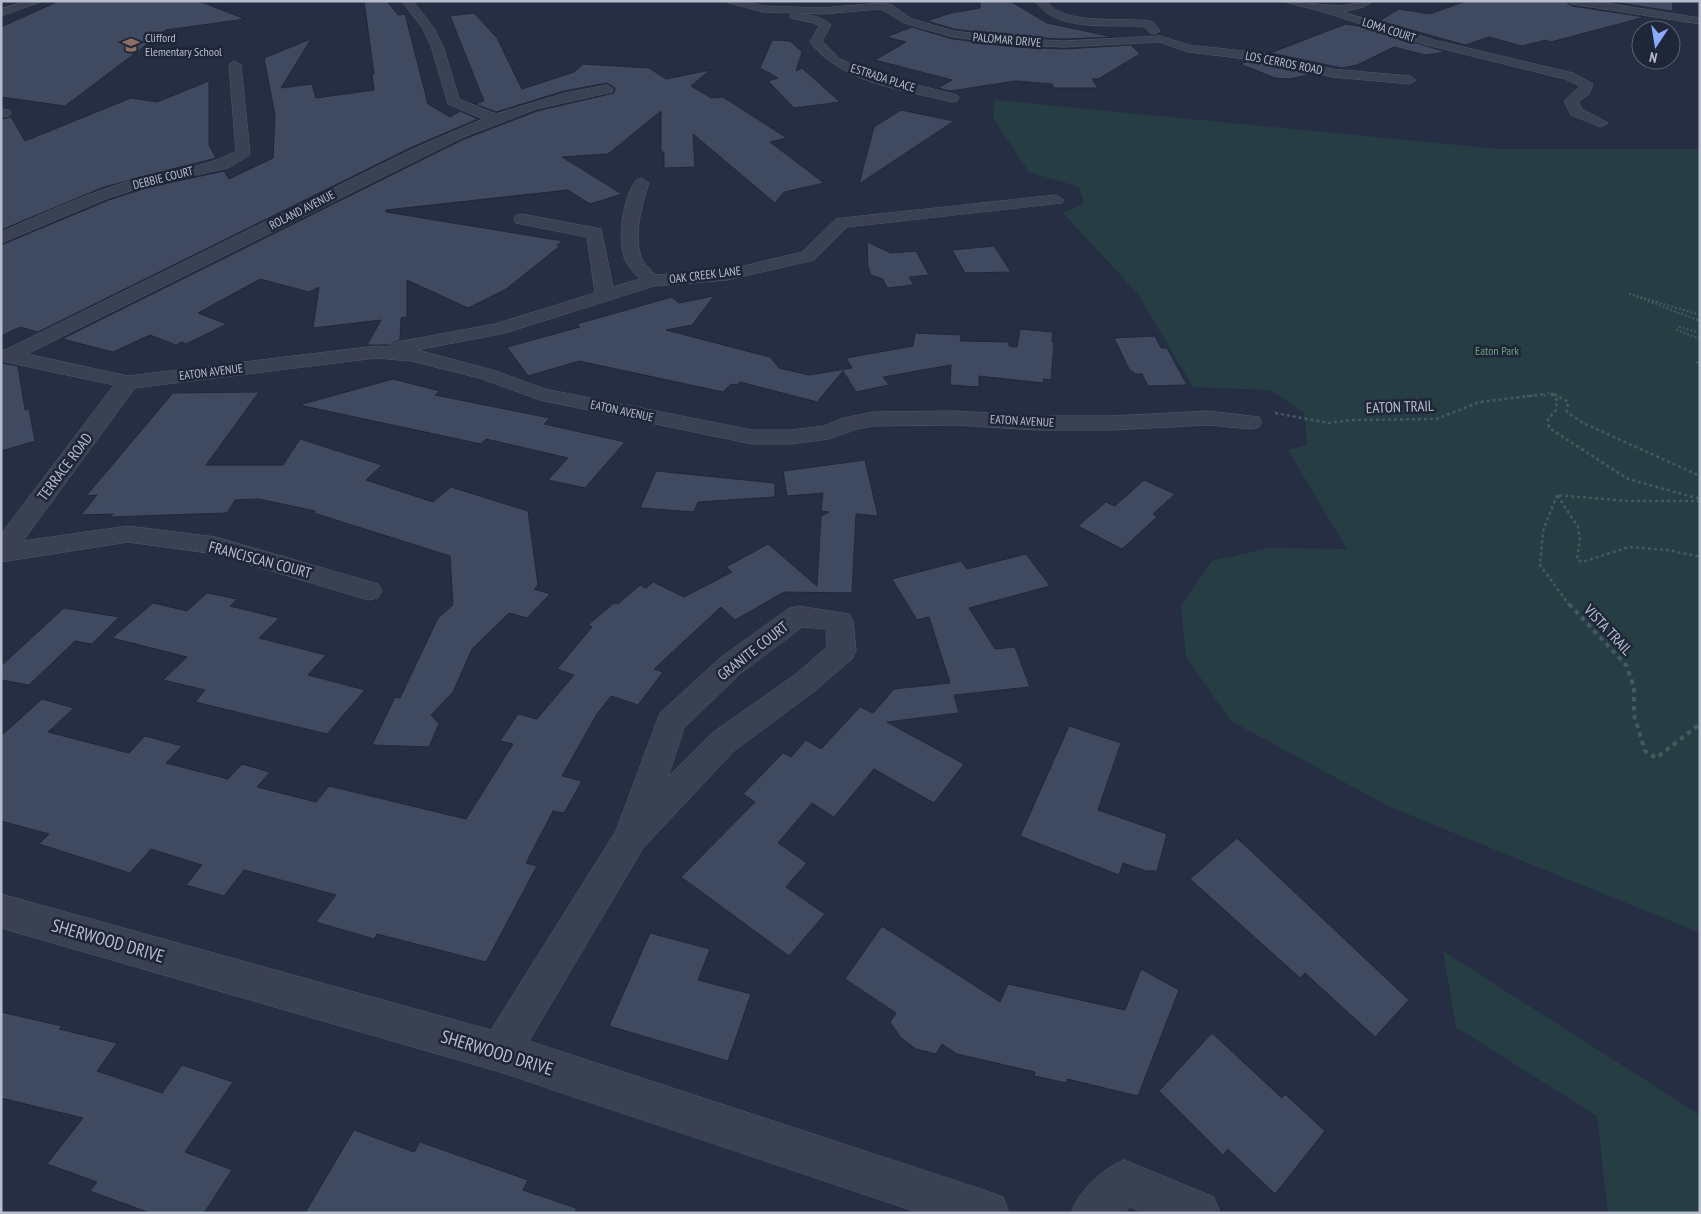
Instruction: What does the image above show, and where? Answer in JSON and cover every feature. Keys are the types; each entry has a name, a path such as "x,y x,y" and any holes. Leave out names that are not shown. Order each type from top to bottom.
{"street":[{"path":"1,5 15,1"},
{"path":"1,14 38,1"},
{"path":"407,1 428,28 438,49 453,101 496,119"},
{"name":"PALOMAR DRIVE","path":"728,1 763,9 822,11 881,6 888,7 908,21 953,34 1017,42 1064,44 1160,38"},
{"path":"1040,1 1042,7 1057,16 1089,21 1149,24 1160,38"},
{"path":"1287,1 1324,9 1363,5 1370,1"},
{"path":"1572,1 1700,21"},
{"name":"ESTRADA PLACE","path":"763,9 817,20 825,25 816,42 836,62 877,78 952,98"},
{"name":"LOMA COURT","path":"1324,9 1394,32 1569,76 1587,84 1584,92 1571,101 1576,112 1601,123"},
{"name":"LOS CERROS ROAD","path":"1160,38 1188,48 1263,57 1332,72 1410,80"},
{"name":"DEBBIE COURT","path":"1,238 102,195 145,182 223,164 244,153 235,65"},
{"name":"ROLAND AVENUE","path":"5,356 424,150 496,119 583,92 606,90"},
{"path":"641,183 637,193 630,248 634,261 652,281"},
{"name":"OAK CREEK LANE","path":"376,352 498,329 605,294 652,281 727,275 808,256 842,224 1056,200"},
{"path":"522,219 595,233 605,294"},
{"name":"EATON AVENUE","path":"5,356 128,382 376,352 411,355 486,374 540,394 752,436 791,437 829,432 851,423 873,419 902,418 954,418 1056,423 1208,418 1251,422"},
{"name":"TERRACE ROAD","path":"1,553 128,382"},
{"name":"FRANCISCAN COURT","path":"1,553 128,534 216,546 368,591"},
{"name":"GRANITE COURT","path":"500,1052 631,837 671,722 730,666 798,616 839,621 842,651 806,682 723,742 631,837"},
{"name":"SHERWOOD DRIVE","path":"1,911 500,1052 987,1213"},
{"path":"1092,1213 1124,1182 1198,1213"}],"path":[{"path":"1700,315 1630,294 1700,321"},
{"path":"1700,333 1680,327 1677,330 1700,339"},
{"path":"1549,392 1568,402 1567,412 1583,422 1700,476"},
{"path":"1549,392 1557,400 1556,410 1548,419 1549,428 1628,479 1700,500"},
{"name":"EATON TRAIL","path":"1251,422 1266,411 1329,423 1350,420 1436,419 1480,402 1527,395 1543,396 1549,392"},
{"path":"1557,495 1601,500 1677,502 1700,500"},
{"path":"1557,495 1573,518 1578,531 1580,538 1576,553 1577,559 1582,562 1629,547 1668,550 1700,557"},
{"name":"VISTA TRAIL","path":"1557,495 1543,531 1540,565 1568,603 1626,665 1634,686 1634,715 1639,726 1645,751 1656,758 1700,724"}],"green space":[{"name":"Eaton Park","path":"995,100 1499,149 1700,149 1700,933 1390,807 1231,721 1186,657 1181,605 1212,561 1268,548 1347,549 1288,450 1307,445 1304,413 1270,390 1193,387 1138,294 1063,213 1084,204 1079,187 1029,172 993,118"},
{"path":"1443,951 1700,1115 1700,1213 1608,1213 1597,1116 1456,1027"}],"building":[{"path":"59,1 199,1 245,19 166,30 65,106 1,97 1,27"},
{"path":"364,1 387,1 398,15 405,14 428,104 450,117 460,111 478,119 412,147 38,332 20,327 1,336 1,245 109,200 149,187 224,171 229,179 273,158 275,115 264,58 311,39 281,88 312,84 316,98 374,90 372,74 374,74"},
{"path":"980,1 1010,1 1047,23 1113,37 1064,39 1017,37 954,29 927,21 951,13 980,8"},
{"path":"1466,1 1565,1 1572,6 1645,17 1551,42 1546,40 1522,46 1489,37 1465,45 1379,21 1399,9 1430,14"},
{"path":"1607,1 1672,1 1673,10 1670,11"},
{"path":"474,13 497,38 522,89 574,72 583,64 649,68 666,79 710,70 691,86 711,98 723,97 787,138 770,142 824,183 784,192 775,203 693,134 695,167 664,168 664,152 661,152 661,111 608,154 562,157 622,194 590,204 568,190 386,210 386,212 563,241 557,245 560,246 506,289 468,308 407,280 407,317 401,318 400,340 387,345 367,345 381,320 313,328 319,287 309,292 260,279 198,313 227,324 186,344 182,342 176,345 150,335 113,352 62,339 462,140 537,111 614,93 615,88 607,83 564,91 496,112 475,104 484,101 450,16"},
{"path":"1346,24 1364,27 1446,52 1425,55 1394,47 1357,65 1342,68 1270,53"},
{"path":"912,27 953,39 1017,47 1064,49 1131,45 1140,54 1098,79 1092,79 1098,88 1054,88 1052,84 1016,81 950,91 938,88 952,80 875,60 906,42 886,37"},
{"path":"772,40 790,41 802,52 796,71 802,68 840,102 794,108 768,81 778,78 760,68"},
{"path":"1249,61 1312,74 1290,79 1275,78 1240,64"},
{"path":"209,81 209,145 216,158 104,187 1,230 1,119 11,117 25,141 131,98 157,102"},
{"path":"901,110 954,121 859,184 874,127"},
{"path":"867,242 891,253 916,251 929,275 909,277 914,285 887,288 883,279 871,275 868,267"},
{"path":"994,246 1011,272 965,273 952,250"},
{"path":"714,296 692,325 666,330 770,357 779,368 809,375 852,368 846,358 913,346 915,333 961,335 960,341 1009,342 1009,346 1017,347 1020,329 1053,332 1051,380 1044,379 1043,383 979,376 979,387 950,385 951,365 883,377 889,385 856,392 843,371 817,402 740,382 737,385 731,384 723,392 579,361 528,376 507,347 580,327 577,324 672,297 679,303"},
{"path":"1155,336 1161,348 1167,348 1187,385 1148,386 1142,374 1134,374 1133,371 1130,371 1114,338"},
{"path":"1,363 18,366 25,410 29,409 35,441 1,451"},
{"path":"393,379 440,391 435,395 550,418 544,424 625,442 585,488 548,480 568,458 486,439 481,444 299,405"},
{"path":"259,392 206,465 283,465 300,439 382,465 366,480 433,502 451,487 528,511 538,585 534,589 550,594 527,618 509,613 472,649 453,692 431,715 439,724 429,747 372,745 395,697 400,698 438,618 453,605 450,556 314,513 315,511 259,499 235,500 227,513 110,517 113,514 81,515 97,495 86,496 173,393"},
{"path":"865,460 878,516 856,514 852,593 784,592 735,620 721,607 654,669 663,672 638,705 611,696 597,714 562,776 582,781 564,813 553,811 526,863 537,866 486,962 377,934 374,939 316,922 336,895 244,870 224,896 186,885 202,865 151,849 130,873 39,844 49,834 1,821 1,736 42,699 74,708 48,732 129,753 145,736 182,746 166,763 228,779 242,764 270,772 257,787 316,802 329,786 466,819 513,744 500,741 518,714 537,719 574,675 557,669 592,627 588,625 614,603 618,604 640,585 646,588 653,582 684,597 732,572 726,567 768,544 817,586 821,516 829,512 821,511 823,493 787,496 783,471"},
{"path":"656,471 775,483 775,497 698,502 694,512 640,508"},
{"path":"1144,480 1175,494 1153,514 1157,517 1122,549 1078,526 1106,502 1115,506"},
{"path":"1026,554 1050,586 969,608 995,649 1015,647 1030,687 954,695 959,713 887,722 964,764 934,803 874,769 834,817 812,803 778,843 807,863 786,887 825,914 789,956 681,877 755,802 743,794 783,753 791,757 806,740 821,749 860,707 873,713 894,689 950,683 929,617 917,620 892,579 961,561 967,569"},
{"path":"207,593 237,599 230,606 279,618 259,638 326,655 308,675 365,690 327,734 195,702 205,690 163,680 187,657 112,638 153,603 187,611"},
{"path":"64,608 119,617 92,644 75,641 29,685 1,680 1,666"},
{"path":"1069,726 1121,743 1098,810 1167,834 1157,871 1146,871 1123,863 1119,875 1020,836"},
{"path":"1237,838 1409,1000 1375,1037 1305,973 1300,978 1190,879"},
{"path":"882,926 1000,1002 1008,984 1125,1010 1141,969 1179,990 1138,1096 1067,1079 1067,1083 1034,1076 1035,1072 957,1054 942,1044 936,1054 916,1049 901,1038 890,1022 896,1013 845,979"},
{"path":"650,933 710,949 698,980 751,994 728,1061 609,1026"},
{"path":"1,1012 62,1026 59,1029 117,1043 97,1071 162,1093 182,1065 233,1082 185,1152 232,1170 204,1213 150,1213 90,1191 97,1182 47,1164 83,1118 1,1098"},
{"path":"1212,1033 1282,1098 1285,1094 1325,1131 1275,1194 1228,1149 1223,1155 1159,1091"},
{"path":"354,1130 414,1152 420,1142 528,1180 523,1190 576,1208 576,1213 305,1213"}],"place":[{"name":"Clifford Elementary School","path":"131,45"}]}
